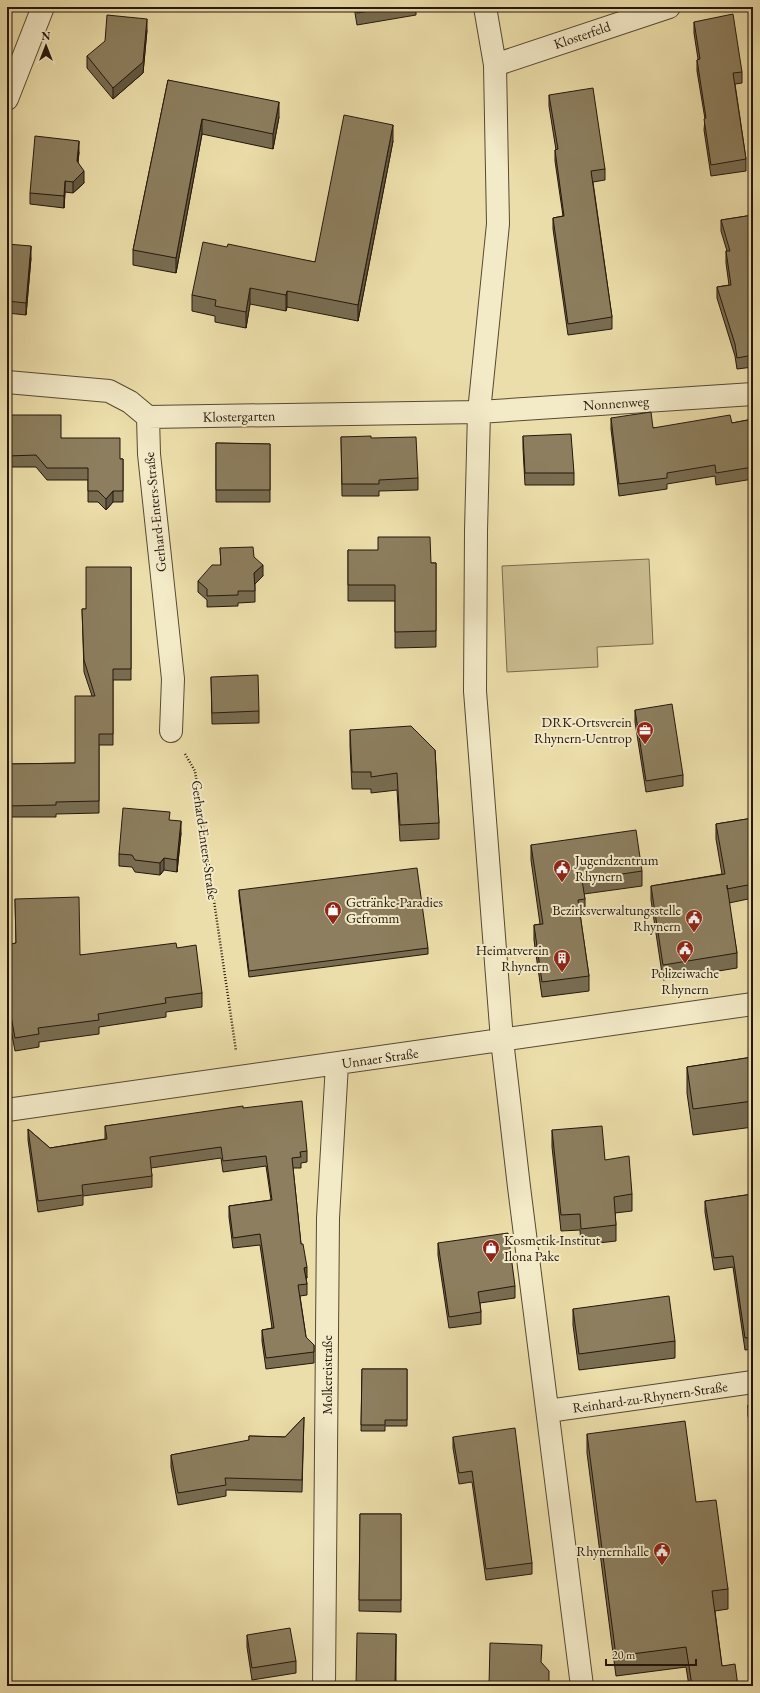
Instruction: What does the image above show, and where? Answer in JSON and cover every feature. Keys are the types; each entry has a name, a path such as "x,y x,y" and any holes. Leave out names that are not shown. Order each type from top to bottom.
{"street":[{"path":"7,99 43,7"},
{"path":"485,7 495,65 498,224 479,412 476,531 475,691 502,1040 582,1686"},
{"name":"Klosterfeld","path":"495,65 669,7"},
{"path":"7,382 109,391 130,402 148,417"},
{"name":"Nonnenweg","path":"479,412 753,394"},
{"name":"Klostergarten","path":"148,417 479,412"},
{"name":"Gerhard-Enters-Straße","path":"148,417 149,454 173,679 172,731"},
{"name":"Unnaer Straße","path":"7,1110 753,1004"},
{"name":"Molkereistraße","path":"324,1686 328,1218 337,1064"},
{"name":"Reinhard-zu-Rhynern-Straße","path":"548,1411 753,1382"}],"path":[{"name":"Gerhard-Enters-Straße","path":"172,731 196,771 240,1077"}],"shaded area":[{"path":"649,559 653,644 597,647 598,667 507,672 502,566"}],"building":[{"path":"356,7 395,7 357,13"},
{"path":"733,14 742,72 733,73 746,159 711,165 704,119 706,118 697,60 700,59 694,22"},
{"path":"107,15 147,19 143,62 113,88 87,56 105,41"},
{"path":"168,80 279,102 273,134 202,119 176,258 133,250"},
{"path":"593,88 605,169 591,171 612,317 568,324 553,218 564,216 555,150 558,149 549,95"},
{"path":"344,115 393,125 358,305 287,291 286,295 250,288 246,312 215,306 216,300 192,295 203,242 227,247 228,244 315,262"},
{"path":"35,136 79,141 77,161 84,171 73,182 65,181 64,196 30,193"},
{"path":"753,215 753,355 737,358 735,344 717,287 731,285 726,251 730,251 721,220"},
{"path":"7,244 31,246 26,303 7,301"},
{"path":"651,412 653,428 730,415 732,423 753,419 753,467 716,473 715,465 667,473 667,478 619,484 611,418"},
{"path":"7,415 61,415 61,438 120,438 120,459 123,459 123,491 113,491 106,499 98,491 88,491 88,468 47,468 36,455 7,456"},
{"path":"571,434 574,473 525,473 523,436"},
{"path":"371,436 371,438 416,437 418,478 379,480 379,484 342,484 341,437"},
{"path":"216,443 270,444 270,490 216,490"},
{"path":"378,537 430,537 431,563 436,563 436,631 395,632 395,585 348,585 348,550 378,550"},
{"path":"253,547 254,557 263,565 254,573 255,591 238,591 238,595 207,596 207,589 198,581 212,565 221,565 220,548"},
{"path":"86,567 131,567 131,669 113,669 113,734 99,734 99,801 56,802 56,805 7,806 7,764 75,763 75,696 95,696 84,660 82,609 86,609"},
{"path":"258,675 259,711 212,713 211,677"},
{"path":"672,704 683,775 646,781 635,710"},
{"path":"411,726 435,750 439,823 400,825 397,773 371,777 371,772 352,772 350,730"},
{"path":"123,808 170,812 169,820 181,821 177,860 164,858 160,863 135,860 132,855 119,854"},
{"path":"753,818 753,884 728,889 737,953 663,965 651,886 725,874 716,824"},
{"path":"636,830 642,871 582,880 585,899 578,900 589,976 542,982 534,925 543,924 531,845"},
{"name":"Getränke-Paradies Gefromm","path":"417,868 428,948 249,971 239,890"},
{"path":"79,897 80,955 176,943 177,948 196,945 202,993 165,998 166,1003 98,1014 99,1020 38,1028 39,1034 15,1038 9,1005 7,1005 7,945 16,943 15,899"},
{"path":"753,1057 753,1101 693,1109 687,1067"},
{"path":"302,1101 307,1151 300,1152 301,1157 292,1158 301,1244 303,1244 307,1267 304,1268 307,1284 298,1285 306,1337 314,1345 314,1352 266,1358 262,1330 274,1328 260,1234 233,1238 229,1206 272,1200 266,1156 223,1161 221,1147 150,1157 152,1176 82,1185 83,1195 38,1201 28,1129 50,1148 107,1139 105,1126 243,1106 243,1108"},
{"path":"602,1126 605,1160 629,1156 632,1194 614,1197 616,1225 581,1229 580,1214 561,1215 552,1130"},
{"path":"753,1194 753,1337 745,1338 733,1256 714,1258 705,1201"},
{"path":"508,1233 515,1286 478,1292 481,1312 449,1317 438,1243"},
{"path":"669,1296 675,1341 579,1354 573,1309"},
{"path":"362,1369 407,1369 407,1420 385,1420 385,1425 361,1425"},
{"path":"753,1404 753,1439 748,1405"},
{"path":"304,1417 302,1480 225,1478 226,1485 178,1493 171,1455 249,1440 249,1436 285,1437"},
{"name":"Rhynernhalle","path":"685,1421 696,1502 716,1500 728,1589 712,1591 722,1666 735,1664 738,1686 692,1686 686,1647 616,1656 587,1434"},
{"path":"515,1428 532,1563 486,1569 472,1471 459,1473 453,1437"},
{"path":"360,1514 401,1514 401,1600 359,1600"},
{"path":"290,1628 296,1661 252,1668 247,1635"},
{"path":"357,1633 396,1634 395,1686 356,1686"},
{"path":"490,1643 542,1645 541,1662 549,1671 549,1686 489,1686"}],"place":[{"name":"DRK-Ortsverein Rhynern-Uentrop","path":"645,745"},
{"name":"Jugendzentrum Rhynern","path":"562,883"},
{"name":"Getränke-Paradies Gefromm","path":"333,925"},
{"name":"Bezirksverwaltungsstelle Rhynern","path":"694,933"},
{"name":"Polizeiwache Rhynern","path":"685,964"},
{"name":"Heimatverein Rhynern","path":"562,973"},
{"name":"Kosmetik-Institut Ilona Pake","path":"491,1263"},
{"name":"Rhynernhalle","path":"662,1566"}]}
